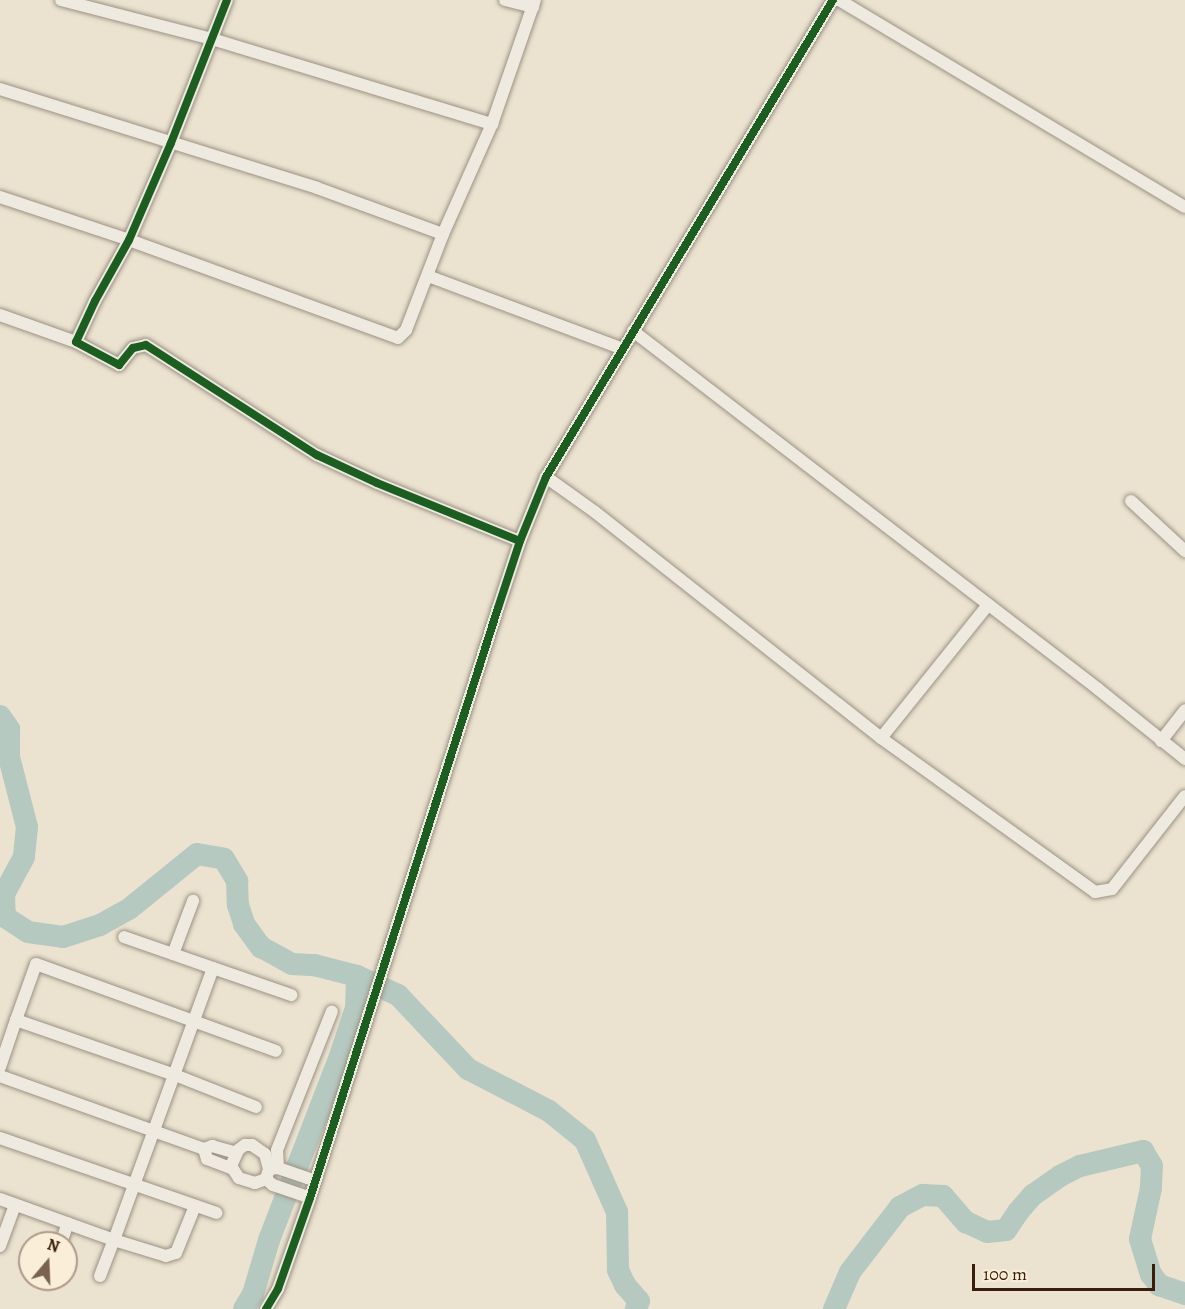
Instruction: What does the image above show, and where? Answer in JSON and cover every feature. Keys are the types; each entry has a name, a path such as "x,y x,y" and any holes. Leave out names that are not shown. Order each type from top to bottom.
{"street":[{"path":"61,0 212,39 492,124"},
{"path":"76,342 95,301 129,240 171,143 227,0"},
{"path":"0,197 129,240 398,338 406,330 443,234 492,124 534,3 505,0"},
{"path":"266,1309 278,1289 310,1198 520,541 546,477 833,0"},
{"path":"839,0 1185,207"},
{"path":"0,89 317,188 443,234"},
{"path":"428,276 623,349"},
{"path":"0,315 76,342 119,365 134,348 146,345 317,455 377,483 520,541"},
{"path":"633,331 1185,759"},
{"path":"546,477 595,512 880,738 1095,892 1112,889 1185,796"},
{"path":"1131,501 1185,551"},
{"path":"880,738 988,605"},
{"path":"1161,741 1185,710"},
{"path":"173,954 193,901"},
{"path":"124,937 291,995"},
{"path":"0,1067 36,964 193,1023 276,1051"},
{"path":"100,1276 213,968"},
{"path":"204,1149 207,1159 232,1169 238,1178 247,1182 255,1183 271,1172 277,1150 332,1011"},
{"path":"16,1020 175,1075 256,1107"},
{"path":"0,1076 204,1149 212,1146 236,1153"},
{"path":"0,1138 216,1214"},
{"path":"232,1169 236,1153 245,1145 260,1149 269,1160 273,1185 310,1198"},
{"path":"271,1172 315,1181"},
{"path":"0,1199 166,1256 176,1252 195,1206"},
{"path":"0,1246 15,1204"},
{"path":"65,1231 68,1224"}],"waterway":[{"path":"0,716 9,729 9,757 27,827 24,857 4,894 5,917 28,932 63,937 100,925 129,909 197,854 224,859 237,881 238,905 244,924 261,947 292,964 314,965 357,976 398,995 468,1069 549,1111 585,1140 617,1212 618,1270 625,1285 639,1301 636,1309"},
{"path":"244,1309 253,1294 269,1240 341,1053 356,1008 357,976"},
{"path":"834,1309 850,1272 900,1207 923,1195 943,1196 966,1222 987,1232 1006,1230 1033,1195 1060,1176 1080,1166 1143,1151 1152,1166 1151,1188 1140,1239 1151,1274 1159,1285 1185,1294"}],"cycle path":[{"path":"227,0 171,143 129,240 95,301 76,342 119,365 133,348 146,345 317,455 377,483 520,541"},
{"path":"266,1309 278,1289 310,1198 498,608 520,541 546,477 833,0"}]}
